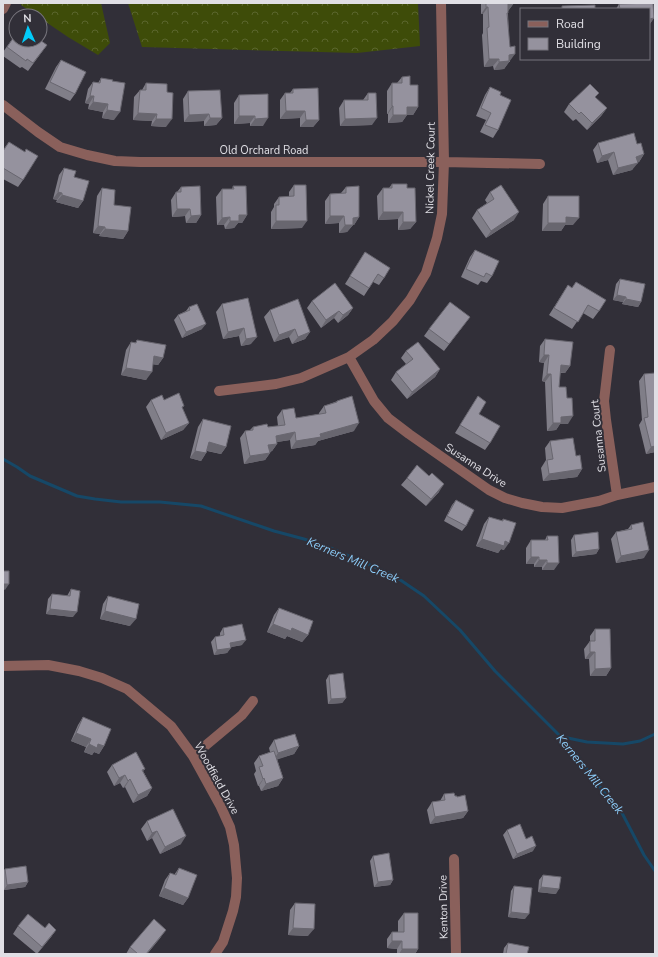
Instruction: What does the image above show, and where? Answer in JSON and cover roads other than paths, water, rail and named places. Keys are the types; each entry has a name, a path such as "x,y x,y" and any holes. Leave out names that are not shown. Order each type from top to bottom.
{"street":[{"path":"3,9 6,3"},
{"name":"Nickel Creek Court","path":"219,391 276,384 301,378 349,358 373,340 393,321 410,300 426,273 437,238 442,214 444,162 442,3"},
{"name":"Old Orchard Road","path":"3,104 38,132 60,147 115,161 444,162 540,164"},
{"name":"Susanna Court","path":"610,350 604,401 617,495"},
{"name":"Susanna Drive","path":"349,358 374,401 388,418 489,490 505,498 542,507 562,508 599,501 617,495 655,487"},
{"name":"Woodfield Drive","path":"3,666 48,665 102,678 127,689 171,726 193,756 220,805 230,826 234,845 237,878 236,897 223,942 215,954"},
{"path":"193,756 242,715 254,701"},
{"name":"Kenton Drive","path":"454,859 456,954"}],"waterway":[{"name":"Kerners Mill Creek","path":"3,459 30,476 77,496 121,502 160,502 201,506 274,531 328,547 393,575 424,596 460,630 495,671 568,744 607,796 622,813 644,855 655,871"},
{"path":"563,737 587,742 623,744 640,741 655,734"}]}
